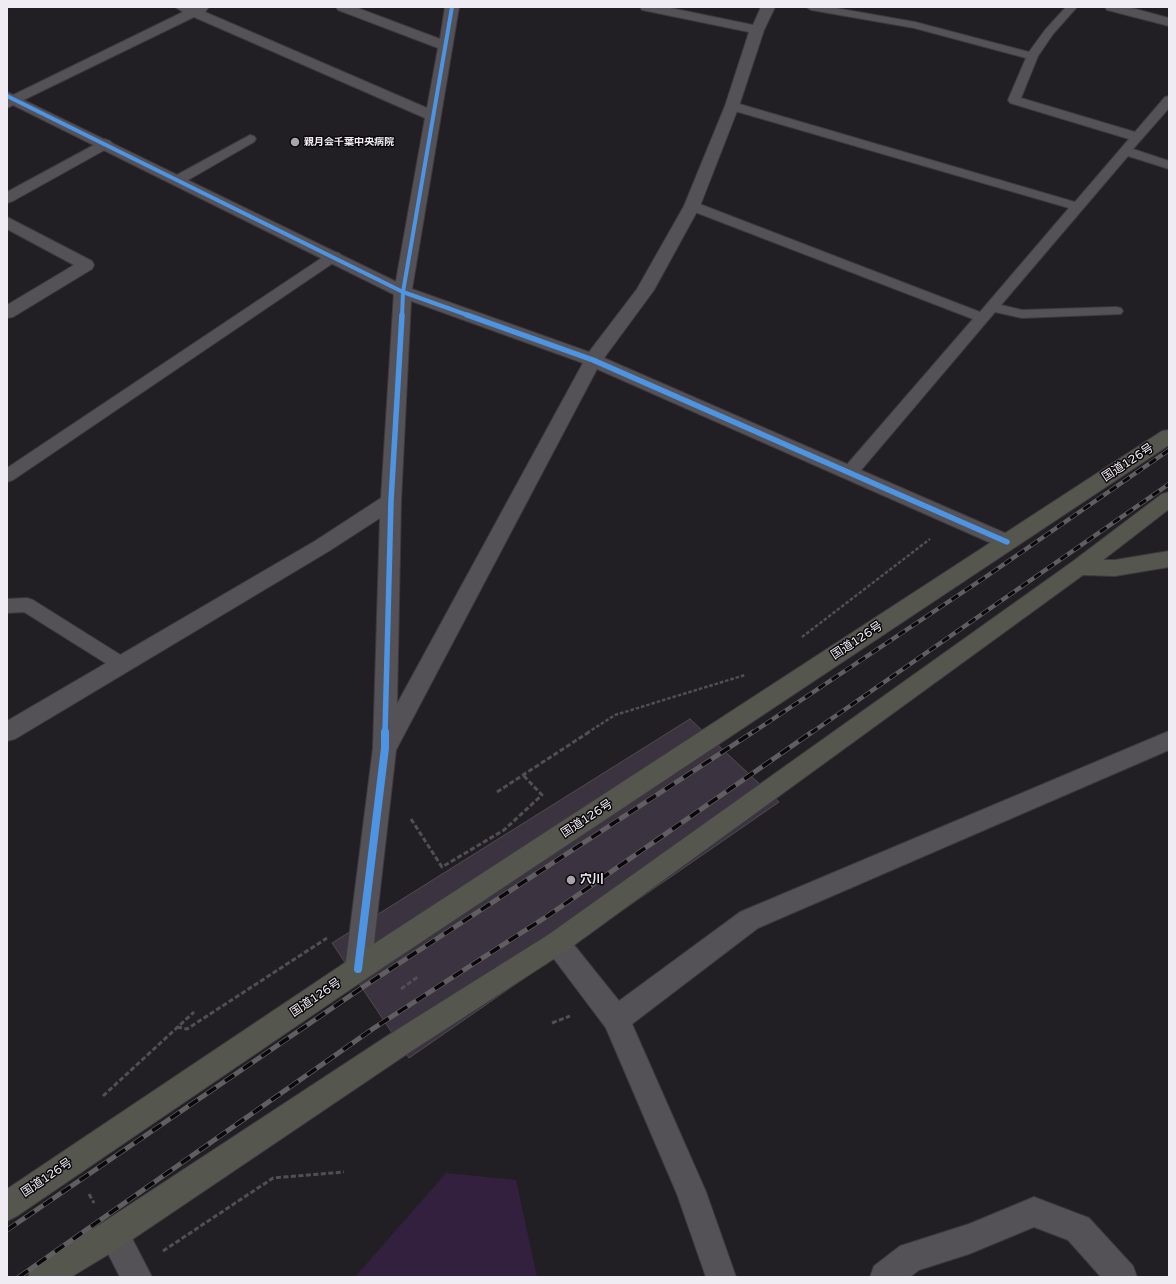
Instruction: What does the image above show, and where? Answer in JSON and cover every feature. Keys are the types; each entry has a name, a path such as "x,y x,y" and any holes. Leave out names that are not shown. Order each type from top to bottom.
{"highway":[{"name":"国道126号","path":"7,1206 358,969 1169,436"},
{"path":"43,1277 113,1234 397,1045 557,943 1079,567 1169,499"},
{"path":"1079,567 1115,568 1169,559"}],"street":[{"path":"343,7 445,46"},
{"path":"358,969 385,748 391,501 403,292 432,116 452,7"},
{"path":"647,7 757,30"},
{"path":"385,748 593,360 645,290 692,206 732,106 757,30 768,7"},
{"path":"1112,7 1169,22"},
{"path":"10,100 193,9 432,116"},
{"path":"10,100 105,144 334,256 403,292 593,360 1007,542"},
{"path":"7,198 105,144"},
{"path":"7,222 86,265 7,313"},
{"path":"7,732 322,546 391,501"},
{"path":"616,1019 749,920 1169,740"},
{"path":"557,943 616,1019 692,1192 721,1277"},
{"path":"886,1277 911,1257 969,1239 1034,1212 1078,1229 1122,1277"},
{"path":"113,1234 135,1274"}],"lane":[{"path":"811,7 915,25 1032,56"},
{"path":"1072,7 1049,32 1032,56 1014,100 1137,137"},
{"path":"850,472 1169,100"},
{"path":"732,106 1078,207"},
{"path":"178,180 250,139"},
{"path":"1126,150 1169,165"},
{"path":"692,206 982,318"},
{"path":"7,476 334,256"},
{"path":"992,307 1022,314 1116,311"},
{"path":"7,606 27,605 121,664"}],"path":[{"path":"798,640 933,537 957,521"},
{"path":"497,792 615,715 750,673"},
{"path":"411,813 410,820 442,867 504,830 542,795 523,775"},
{"path":"177,1027 186,1029 330,936"},
{"path":"401,989 419,976"},
{"path":"135,1274 273,1178 344,1172"}],"shaded area":[{"path":"446,1173 516,1180 537,1277 355,1277"}],"building":[{"path":"690,719 779,802 409,1058 332,943"}],"railway":[{"path":"752,733 987,576 1169,450"},
{"path":"811,733 1169,484"},
{"path":"7,1230 363,987 753,732"},
{"path":"19,1277 374,1028 549,915 812,732"}],"cycle path":[{"path":"358,969 385,748 391,501 403,292 452,7"},
{"path":"7,96 403,292 593,360 1007,542"}],"place":[{"name":"親月会千葉中央病院","path":"295,142"},
{"name":"穴川","path":"571,880"}]}
